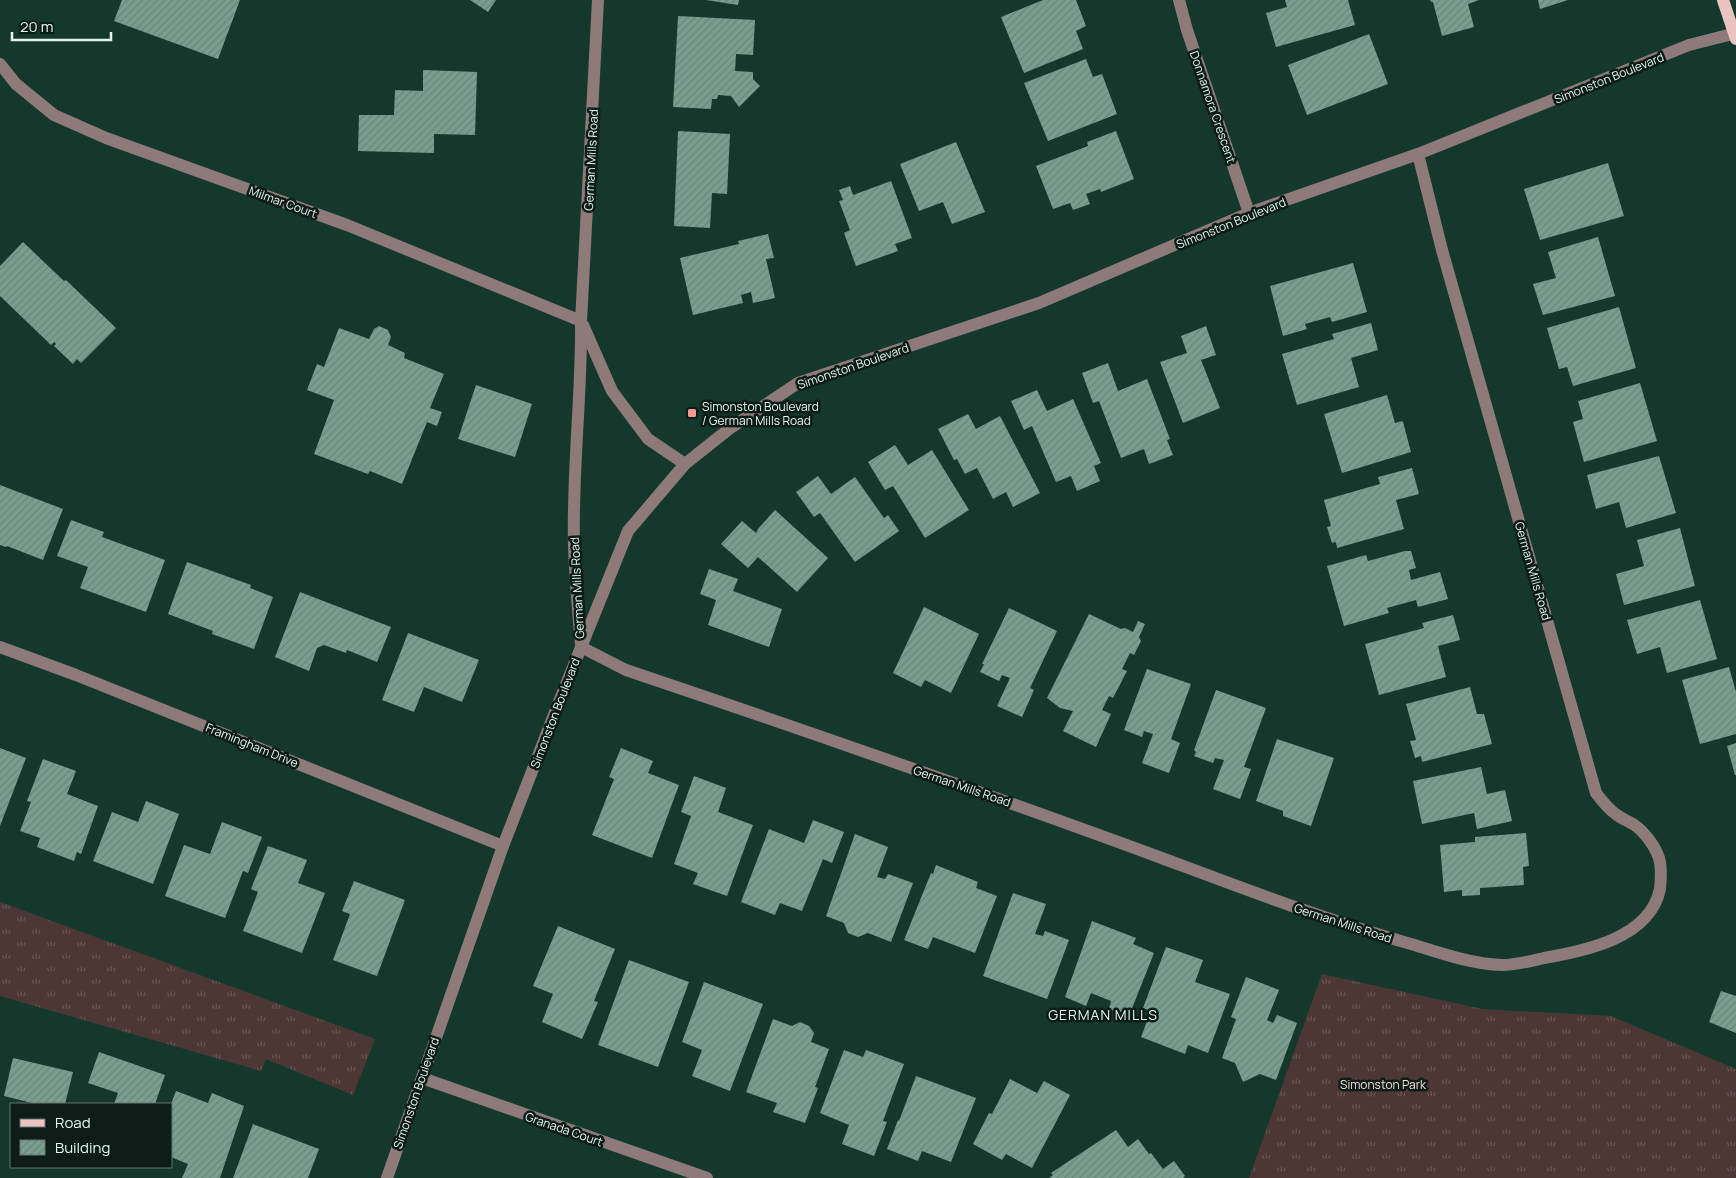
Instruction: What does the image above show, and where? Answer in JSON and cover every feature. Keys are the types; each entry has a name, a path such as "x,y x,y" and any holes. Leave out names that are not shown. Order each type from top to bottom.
{"main road":[{"path":"1723,0 1735,36"}],"street":[{"name":"German Mills Road","path":"598,0 581,321 582,359 574,545 581,646 626,670 1051,817 1310,914 1458,958 1502,965 1595,947 1629,931 1642,922 1655,902 1661,871 1659,858 1654,848 1639,829 1634,824 1617,816 1596,793 1442,250 1418,154"},
{"name":"Donnamora Crescent","path":"1179,0 1187,30 1249,214"},
{"name":"Simonston Boulevard","path":"387,1178 503,846 628,531 685,464 730,429 798,383 1039,303 1249,214 1418,154 1689,46 1735,36"},
{"name":"Milmar Court","path":"0,64 16,84 54,115 106,138 347,225 581,321"},
{"name":"German Mills Road","path":"581,321 612,390 648,439 685,464"},
{"name":"Framingham Drive","path":"0,648 76,675 503,846"},
{"name":"Granada Court","path":"422,1078 707,1178"}],"green space":[{"path":"0,902 375,1039 353,1095 266,1059 261,1071 0,996"},
{"name":"Simonston Park","path":"1322,974 1482,1009 1611,1016 1736,1069 1736,1178 1249,1178"}],"building":[{"path":"122,0 240,0 218,59 114,21"},
{"path":"470,0 496,0 488,12"},
{"path":"706,0 739,0 738,5"},
{"path":"1043,0 1076,0 1086,26 1076,31 1083,49 1024,73 1001,17"},
{"path":"1285,0 1348,0 1355,25 1276,47 1266,13 1287,7"},
{"path":"1430,0 1479,0 1468,4 1474,27 1442,36 1433,2"},
{"path":"1538,0 1568,0 1540,9"},
{"path":"678,16 755,20 753,55 736,54 735,71 753,72 753,79 760,86 739,107 731,96 718,95 717,99 712,99 711,109 673,107"},
{"path":"1369,34 1388,84 1307,115 1288,65"},
{"path":"1086,59 1093,77 1102,74 1117,114 1048,141 1024,83"},
{"path":"423,70 477,72 475,135 434,134 434,153 358,151 359,115 394,115 395,90 423,91"},
{"path":"678,131 730,134 727,194 712,193 710,228 674,226"},
{"path":"1116,131 1134,179 1101,192 1100,189 1086,194 1090,204 1073,210 1070,203 1053,209 1036,166 1088,146 1087,142"},
{"path":"956,142 985,212 952,224 943,202 919,211 900,164"},
{"path":"1608,163 1624,216 1540,240 1524,189"},
{"path":"891,181 912,238 895,244 898,251 856,266 844,233 850,230 839,201 843,200 839,190 850,186 853,195"},
{"path":"768,234 774,258 766,259 775,298 753,303 751,292 741,295 743,303 693,315 680,258 739,244 738,241"},
{"path":"1598,237 1615,296 1543,315 1533,284 1556,278 1548,252"},
{"path":"23,242 116,328 81,363 77,359 73,364 54,346 56,344 54,342 51,345 0,296 0,266"},
{"path":"1353,263 1367,312 1332,322 1330,317 1305,324 1307,329 1283,336 1270,286"},
{"path":"1619,307 1636,368 1573,386 1567,367 1559,369 1547,328"},
{"path":"1371,323 1378,350 1351,358 1359,387 1297,405 1282,354 1334,339 1332,334"},
{"path":"379,326 388,330 391,337 388,345 405,353 404,358 444,374 430,408 442,412 437,426 427,422 402,484 370,471 368,474 314,454 334,400 307,390 317,364 324,367 339,328 369,339 374,329"},
{"path":"1206,326 1216,355 1201,360 1220,408 1183,423 1160,362 1187,353 1181,336"},
{"path":"1108,363 1118,391 1147,379 1170,439 1167,440 1173,455 1149,464 1144,449 1121,458 1099,401 1093,403 1082,373"},
{"path":"1640,383 1657,441 1584,462 1573,422 1583,419 1578,401"},
{"path":"476,385 532,404 515,457 458,439"},
{"path":"1037,390 1047,411 1073,399 1101,463 1094,466 1100,481 1077,491 1071,476 1056,482 1032,426 1024,430 1011,401"},
{"path":"1387,395 1395,423 1403,422 1411,452 1342,473 1324,414"},
{"path":"968,414 976,429 1000,416 1040,493 1013,507 1006,492 993,499 977,468 965,474 957,459 954,460 938,429"},
{"path":"895,445 908,465 932,450 969,510 925,538 893,486 885,490 868,462"},
{"path":"1659,456 1676,513 1626,528 1619,502 1596,509 1587,475"},
{"path":"1412,468 1419,494 1396,500 1404,529 1337,548 1336,542 1332,543 1327,527 1331,526 1324,500 1380,484 1378,477"},
{"path":"818,476 831,494 855,477 884,518 888,515 899,531 855,562 820,513 814,517 796,492"},
{"path":"0,485 63,509 43,560 0,545"},
{"path":"775,510 828,558 797,592 758,557 748,568 721,544 742,521 756,533"},
{"path":"71,520 104,532 102,537 165,560 146,612 80,588 88,567 57,556"},
{"path":"1680,528 1695,586 1624,605 1616,574 1644,566 1637,540"},
{"path":"1411,551 1416,568 1409,570 1411,580 1440,572 1448,599 1418,607 1416,600 1387,608 1389,613 1344,626 1327,566 1366,555 1368,561"},
{"path":"187,562 251,585 250,588 273,597 254,649 212,634 213,631 168,614"},
{"path":"709,569 738,579 733,591 782,609 769,647 708,625 716,600 700,594"},
{"path":"300,592 391,627 377,662 347,650 346,653 324,645 317,648 309,671 275,657"},
{"path":"1700,600 1717,659 1667,673 1660,647 1637,654 1627,620"},
{"path":"924,607 979,634 951,693 925,680 921,687 893,673"},
{"path":"1009,608 1057,631 1030,688 1034,690 1022,717 997,706 1010,678 1002,675 999,681 980,672"},
{"path":"1089,614 1121,629 1125,628 1133,632 1138,621 1145,624 1139,637 1141,641 1134,655 1130,653 1122,669 1127,671 1113,698 1109,696 1102,710 1111,714 1096,747 1063,731 1073,711 1060,708 1047,698"},
{"path":"1453,615 1460,640 1438,646 1446,677 1379,695 1365,644 1424,628 1422,623"},
{"path":"408,633 479,660 462,702 424,687 414,712 382,700"},
{"path":"1729,667 1736,692 1736,734 1700,744 1682,680"},
{"path":"1147,669 1191,684 1171,739 1180,743 1169,773 1142,763 1153,734 1144,731 1142,737 1124,730"},
{"path":"1470,687 1477,714 1484,714 1492,744 1422,762 1421,756 1415,758 1410,741 1416,740 1406,704"},
{"path":"1216,690 1266,708 1244,767 1251,769 1240,799 1213,789 1224,760 1215,758 1213,763 1194,756 1196,752 1194,750"},
{"path":"1277,739 1334,758 1311,826 1283,816 1283,811 1256,801"},
{"path":"1736,743 1736,775 1735,775 1727,746"},
{"path":"0,748 26,758 0,826"},
{"path":"621,748 653,761 648,773 679,785 652,858 592,835 614,779 609,777"},
{"path":"43,759 76,771 67,794 98,806 81,854 77,852 74,861 37,847 40,838 20,831 31,802 27,801"},
{"path":"1481,767 1487,794 1505,790 1512,821 1477,829 1474,813 1422,824 1413,781"},
{"path":"694,776 726,788 718,812 753,825 727,896 693,884 698,873 674,864 691,816 681,812"},
{"path":"146,801 179,814 153,884 93,861 112,812 138,822"},
{"path":"813,820 844,832 832,863 823,859 802,911 780,903 775,915 741,902 769,829 804,843"},
{"path":"222,822 262,837 248,873 243,871 225,918 165,896 184,845 210,854"},
{"path":"1526,833 1529,866 1523,867 1524,885 1480,888 1480,895 1462,896 1462,890 1444,892 1440,845 1475,842 1475,837"},
{"path":"855,834 888,847 877,877 885,879 888,874 913,883 891,942 868,933 858,937 848,933 844,923 826,916"},
{"path":"268,846 307,860 298,883 325,893 302,953 243,931 258,892 251,889"},
{"path":"936,865 978,882 976,888 997,896 975,953 933,937 928,949 904,940"},
{"path":"354,881 405,900 377,976 333,960 350,914 342,911"},
{"path":"1013,893 1046,904 1035,934 1043,936 1045,931 1069,940 1047,999 983,976"},
{"path":"1092,921 1136,938 1133,944 1154,953 1129,1016 1109,1009 1111,1001 1091,993 1086,1006 1065,997"},
{"path":"558,926 615,949 594,1001 598,1002 582,1039 542,1022 553,994 533,986"},
{"path":"1166,947 1203,960 1195,982 1230,994 1208,1053 1188,1045 1185,1054 1141,1037 1151,1011 1143,1008"},
{"path":"629,960 689,982 658,1067 598,1045"},
{"path":"1246,977 1279,990 1267,1020 1273,1023 1277,1015 1297,1023 1276,1080 1260,1074 1243,1082 1235,1063 1222,1058 1236,1019 1231,1017"},
{"path":"704,982 763,1004 730,1091 692,1076 702,1050 682,1042"},
{"path":"1721,991 1736,996 1736,1033 1709,1022"},
{"path":"773,1019 792,1026 800,1022 809,1026 814,1033 811,1042 829,1049 815,1087 818,1088 805,1123 773,1112 777,1103 746,1092"},
{"path":"844,1050 863,1057 866,1050 904,1064 883,1121 887,1122 874,1156 842,1144 849,1125 820,1113"},
{"path":"99,1052 165,1075 155,1103 114,1103 118,1093 88,1083"},
{"path":"13,1058 73,1072 65,1103 32,1103 4,1096"},
{"path":"916,1076 976,1098 951,1162 922,1151 918,1161 887,1149"},
{"path":"1010,1079 1037,1093 1044,1081 1070,1095 1032,1168 1006,1154 1002,1160 973,1144 989,1113 992,1114"},
{"path":"176,1091 208,1103 212,1093 244,1106 220,1178 182,1178 188,1164 172,1157 171,1103"},
{"path":"253,1124 319,1149 308,1178 233,1178"},
{"path":"1116,1130 1128,1147 1138,1139 1163,1169 1174,1161 1185,1176 1183,1178 1049,1178 1053,1175 1051,1173"}],"place":[{"name":"Simonston Boulevard / German Mills Road","path":"692,413"}],"district":[{"name":"GERMAN MILLS","path":"1103,1014"}]}
